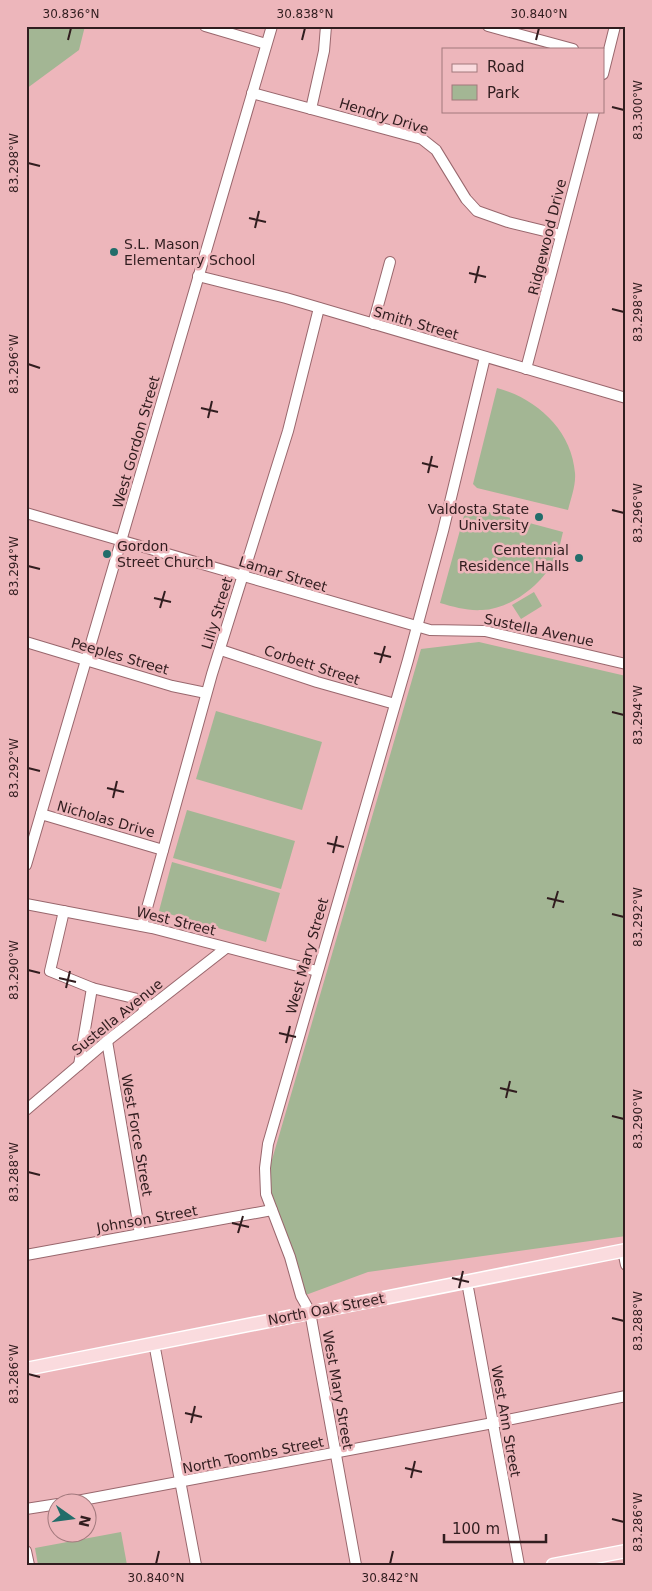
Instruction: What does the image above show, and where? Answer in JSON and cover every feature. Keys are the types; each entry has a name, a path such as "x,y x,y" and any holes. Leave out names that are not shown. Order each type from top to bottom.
{"main road":[{"name":"North Oak Street","path":"26,1368 624,1250"},
{"path":"553,1565 626,1551"}],"street":[{"path":"205,26 266,44"},
{"name":"West Gordon Street","path":"26,865 272,26"},
{"path":"311,109 324,51 326,26"},
{"path":"488,26 569,48"},
{"path":"606,57 615,26"},
{"name":"Hendry Drive","path":"252,93 422,139 436,150 466,198 477,211 508,222 561,235"},
{"name":"Ridgewood Drive","path":"526,369 594,112"},
{"path":"373,324 390,262"},
{"name":"Smith Street","path":"198,276 319,308 626,398"},
{"name":"Lilly Street","path":"142,926 206,693 288,431 319,308"},
{"name":"West Mary Street","path":"356,1565 310,1312 301,1296 290,1257 266,1194 265,1168 268,1144 417,626 485,357"},
{"name":"Lamar Street","path":"26,513 417,626"},
{"name":"Sustella Avenue","path":"417,626 430,630 485,631 626,664"},
{"name":"Peeples Street","path":"26,642 86,661 206,693"},
{"name":"Corbett Street","path":"220,650 317,682 395,704"},
{"name":"Nicholas Drive","path":"40,814 163,850"},
{"name":"West Street","path":"26,904 142,926 317,971"},
{"path":"64,911 50,971 92,988 146,1001 143,1013"},
{"name":"Sustella Avenue","path":"26,1110 107,1041 226,948"},
{"path":"79,1065 92,988"},
{"name":"West Force Street","path":"107,1041 140,1234"},
{"name":"Johnson Street","path":"26,1256 272,1210"},
{"path":"624,1250 626,1265"},
{"name":"West Ann Street","path":"467,1282 519,1565"},
{"path":"154,1343 196,1565"},
{"name":"North Toombs Street","path":"98,1497 182,1483 626,1396"},
{"name":"North Toombs Street","path":"26,1509 48,1506"},
{"path":"26,1551 29,1565"}],"green space":[{"path":"26,26 85,26 79,50 26,89"},
{"path":"497,388 525,399 538,408 550,418 567,443 575,473 573,492 568,510 477,488 473,484"},
{"path":"474,508 563,532 552,564 536,584 527,592 505,605 482,610 466,609 440,603 465,512"},
{"path":"534,592 542,606 521,619 512,605"},
{"path":"479,642 626,676 626,1236 368,1272 303,1296 270,1192 269,1170 421,649"},
{"path":"216,711 322,742 302,810 196,779"},
{"path":"187,810 295,841 281,889 173,858"},
{"path":"172,862 280,893 266,942 159,911"},
{"path":"121,1532 127,1565 38,1565 35,1548 56,1544 98,1544 98,1536"}],"place":[{"name":"S.L. Mason Elementary School","path":"114,252"},
{"name":"Valdosta State University","path":"539,517"},
{"name":"Gordon Street Church","path":"107,554"},
{"name":"Centennial Residence Halls","path":"579,558"}]}
